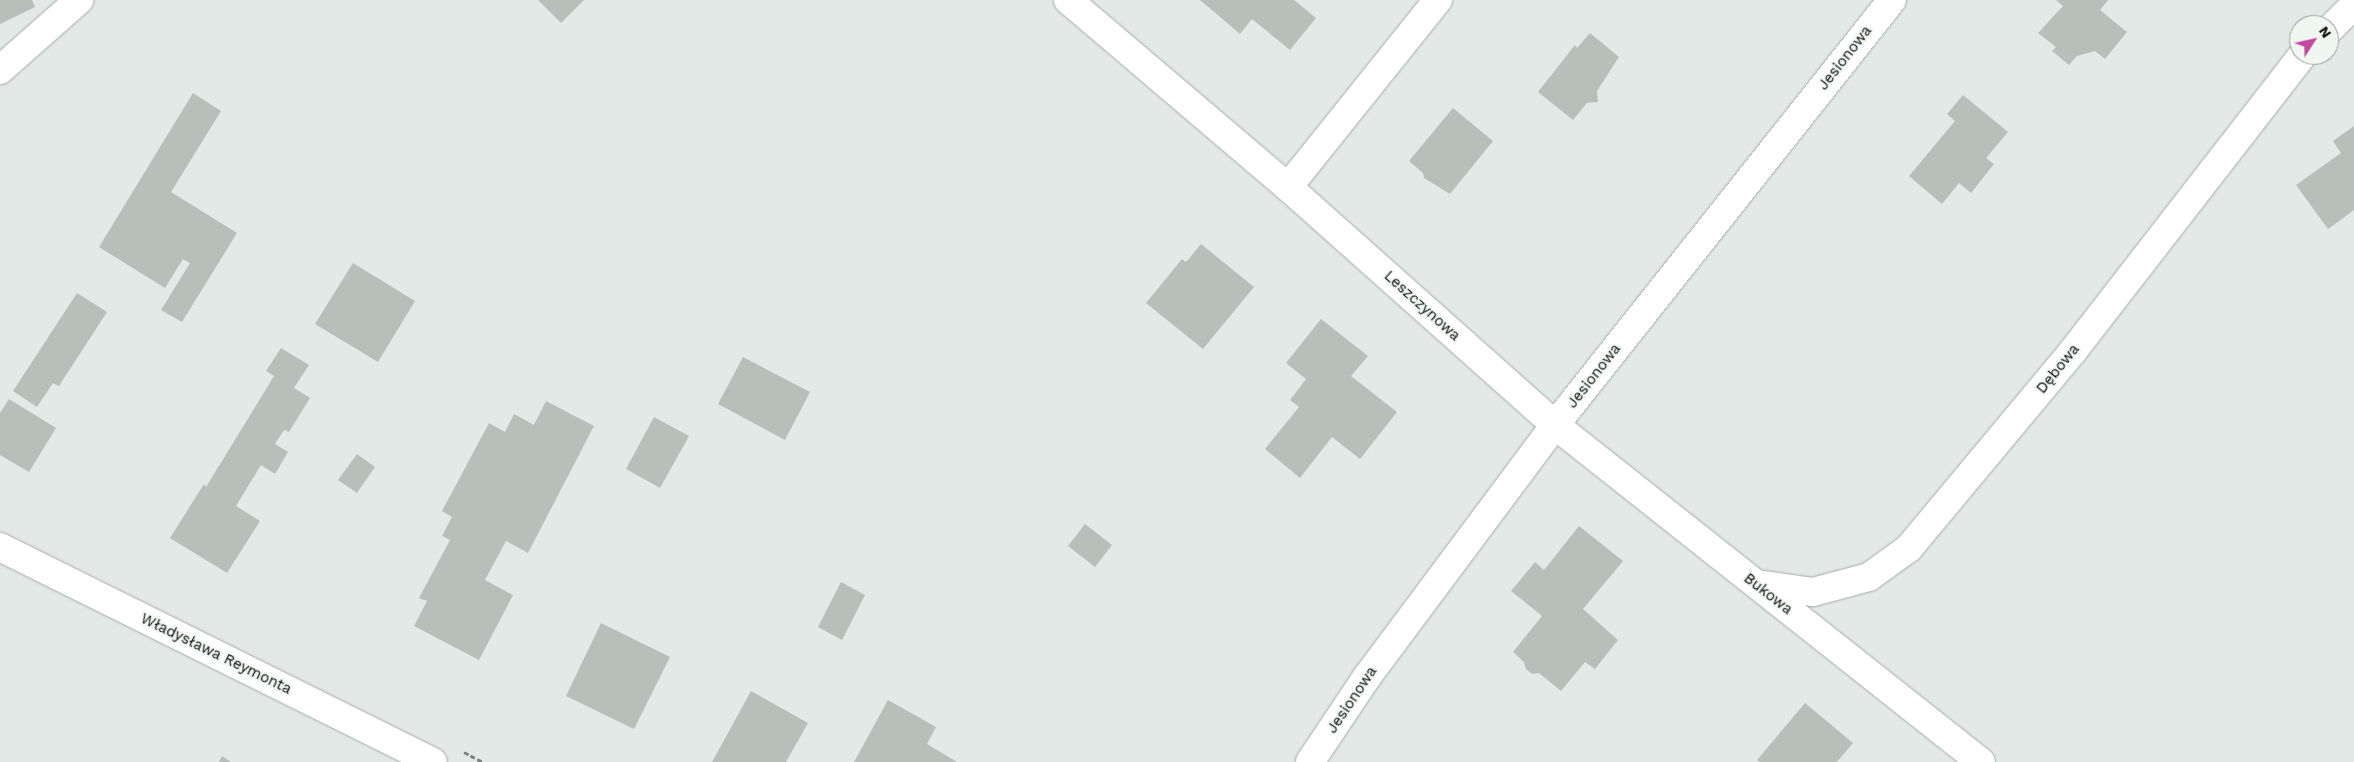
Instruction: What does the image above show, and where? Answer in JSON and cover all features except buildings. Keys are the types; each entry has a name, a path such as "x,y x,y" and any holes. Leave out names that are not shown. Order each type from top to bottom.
{"street":[{"path":"0,70 79,0"},
{"name":"Leszczynowa","path":"1068,0 1288,187 1555,425"},
{"path":"1288,187 1438,0"},
{"name":"Jesionowa","path":"1310,762 1367,677 1555,425 1892,0"},
{"path":"2339,20 2354,5"},
{"name":"Dębowa","path":"1756,584 1813,592 1869,577 1909,548 2073,351 2295,65"},
{"name":"Bukowa","path":"1555,425 1981,762"},
{"name":"Władysława Reymonta","path":"0,547 432,762"}]}
